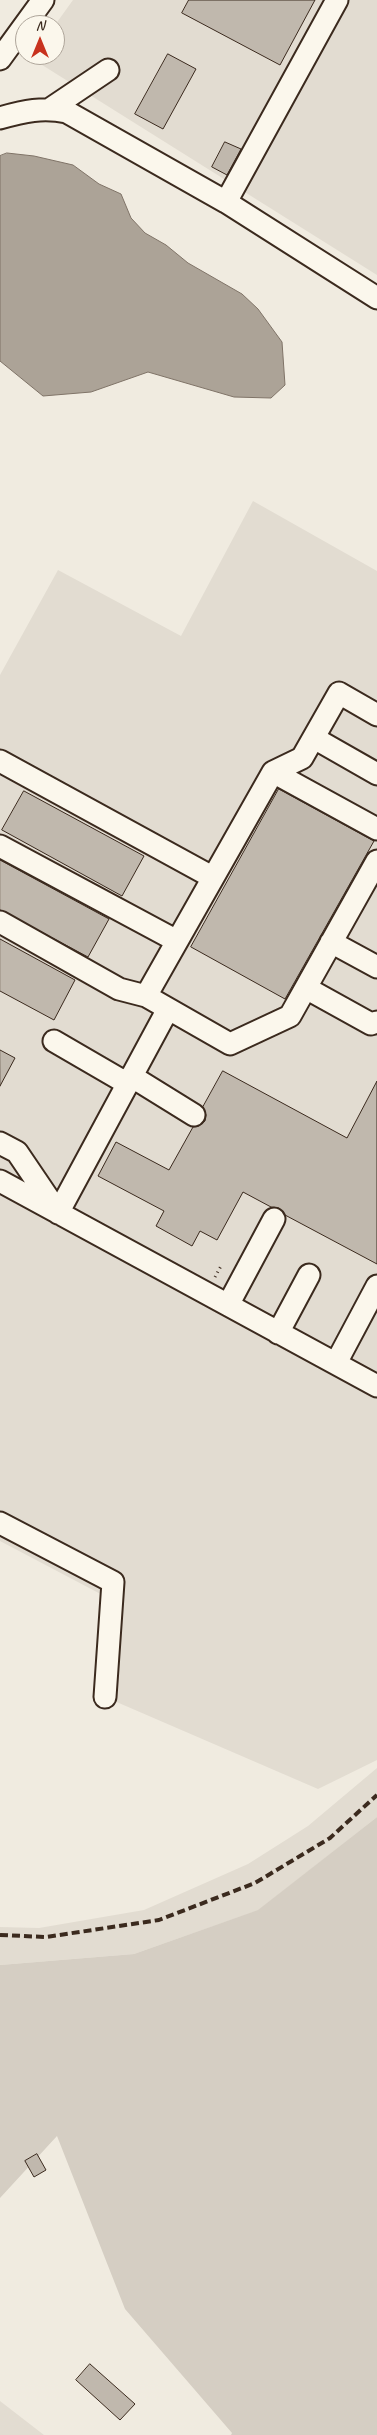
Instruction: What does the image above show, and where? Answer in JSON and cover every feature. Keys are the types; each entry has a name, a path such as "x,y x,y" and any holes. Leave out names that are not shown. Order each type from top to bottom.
{"street":[{"path":"0,59 43,0"},
{"path":"226,202 337,0"},
{"path":"50,108 108,70"},
{"path":"0,118 29,110 50,108 67,112 226,202 377,298"},
{"path":"146,996 273,772 302,758 339,693 377,715"},
{"path":"314,738 377,774"},
{"path":"0,761 212,877"},
{"path":"273,772 377,829"},
{"path":"0,846 177,941"},
{"path":"0,922 119,989 146,996 230,1044 290,1016 377,861"},
{"path":"331,942 377,967"},
{"path":"306,988 371,1024 377,1022"},
{"path":"58,1213 168,1009"},
{"path":"54,1041 194,1114"},
{"path":"0,1142 17,1152 58,1213"},
{"path":"0,1181 377,1386"},
{"path":"228,1305 274,1219"},
{"path":"278,1333 309,1275"},
{"path":"336,1363 377,1286"},
{"path":"0,1523 113,1582 104,1697"}],"shaded area":[{"path":"73,0 377,0 377,275 42,65 65,65 65,15 62,15"},
{"path":"7,153 34,156 73,165 99,184 121,194 131,218 145,233 166,245 188,263 242,294 258,309 282,342 285,385 271,398 234,397 148,372 91,392 43,396 0,361 0,156"},
{"path":"253,501 377,571 377,1760 318,1789 105,1697 112,1600 0,1541 0,675 58,570 181,636"},
{"path":"377,1768 377,1817 259,1910 134,1954 0,1965 0,1927 39,1928 144,1910 248,1864 308,1826"},
{"path":"377,1817 377,2435 231,2435 232,2433 125,2309 57,2136 0,2198 0,1965 134,1954 258,1910"},
{"path":"0,2401 44,2435 0,2435"}],"building":[{"path":"189,0 315,0 280,65 182,13"},
{"path":"168,54 196,69 163,129 135,114"},
{"path":"225,142 241,149 227,175 212,167"},
{"path":"279,789 374,841 285,999 191,947"},
{"path":"24,791 144,856 122,896 2,830"},
{"path":"0,860 109,919 88,957 0,910"},
{"path":"0,939 75,980 54,1020 0,991"},
{"path":"0,1050 15,1058 0,1086"},
{"path":"223,1071 347,1138 377,1081 377,1264 285,1215 279,1208 271,1207 243,1192 217,1240 200,1231 192,1246 156,1226 164,1211 98,1176 116,1142 169,1170 193,1127 199,1126 205,1121 206,1115 203,1107"},
{"path":"37,2154 46,2170 34,2177 25,2161"},
{"path":"90,2364 135,2404 120,2420 76,2380"}],"railway":[{"path":"0,1935 46,1937 159,1920 255,1883 330,1838 377,1795"}]}
